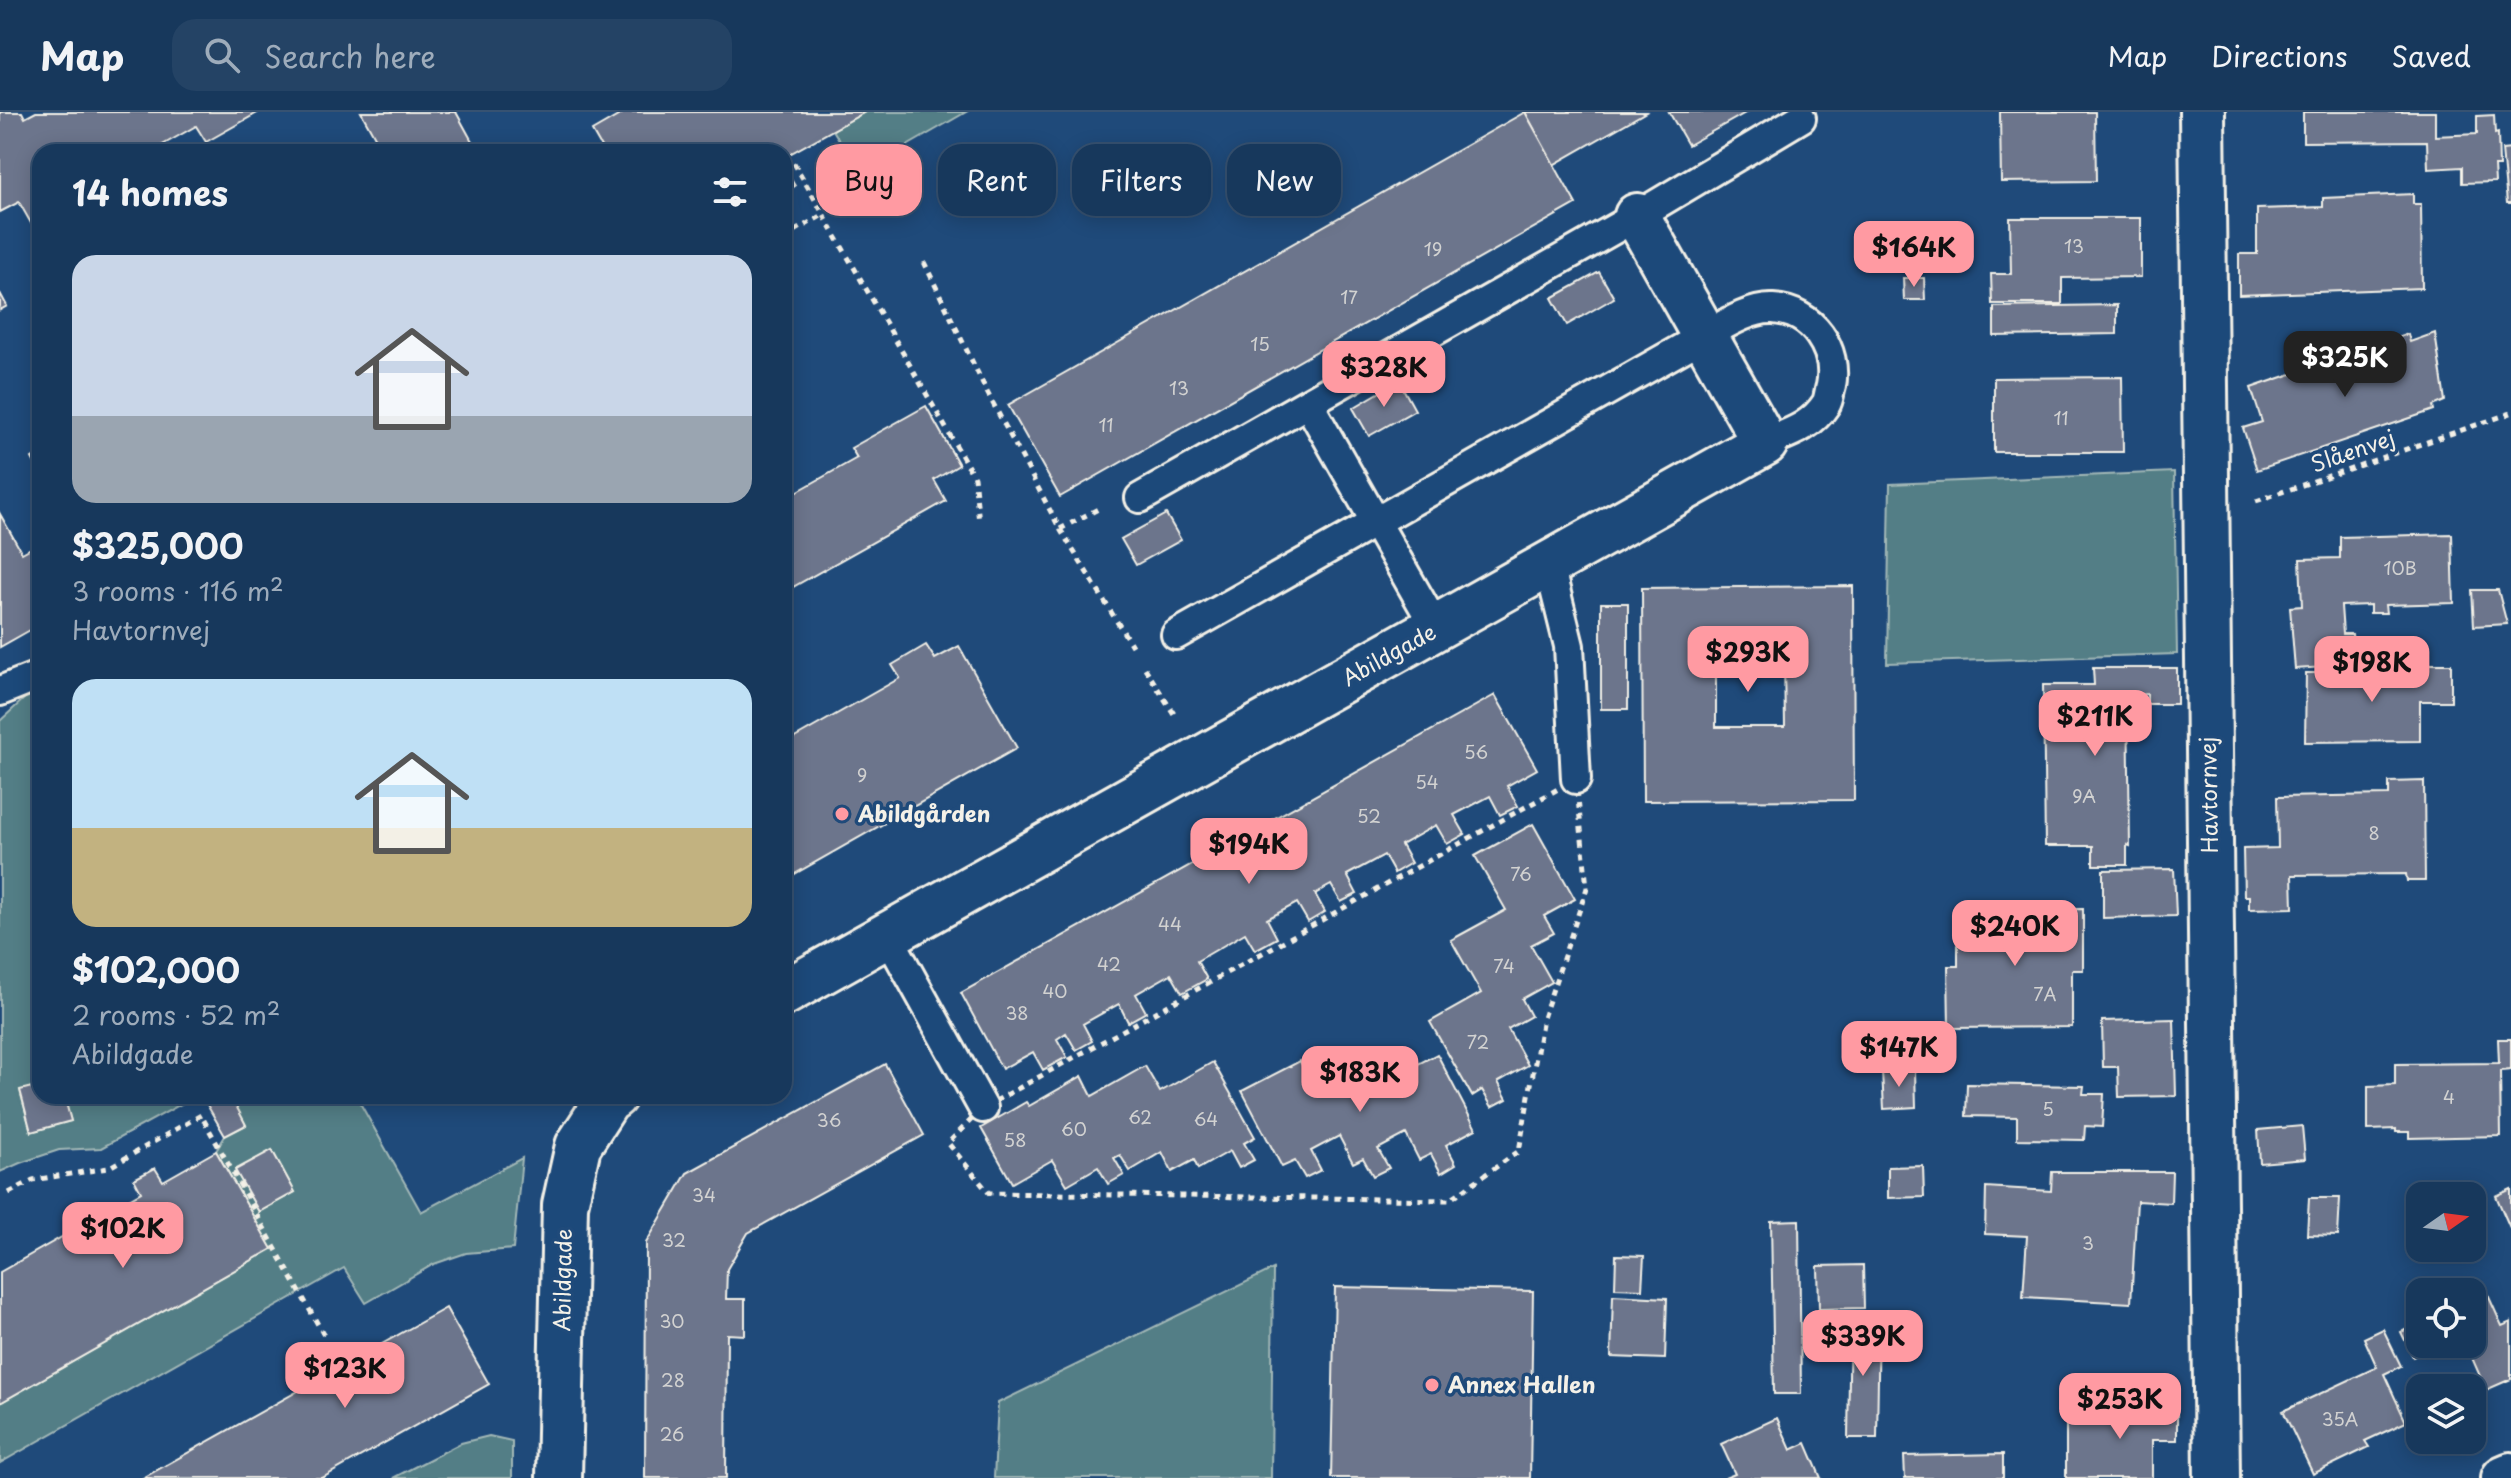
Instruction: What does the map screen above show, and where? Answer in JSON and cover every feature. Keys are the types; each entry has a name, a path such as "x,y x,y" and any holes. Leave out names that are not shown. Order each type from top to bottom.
{"street":[{"name":"Havtornvej","path":"2202,112 2217,1478"},
{"path":"1637,216 1765,443"},
{"name":"Abildgade","path":"792,989 1765,443"},
{"name":"Abildgade","path":"559,1478 565,1205 578,1146 605,1104"},
{"path":"2504,1478 2511,1475"}],"lane":[{"path":"1140,498 1637,216 1801,118"},
{"path":"1176,635 1704,336 1741,317 1772,309 1803,318 1826,340 1834,370 1827,402 1807,425 1765,443"},
{"path":"1308,403 1436,628"},
{"path":"1549,565 1569,646 1576,779"},
{"path":"0,691 32,678"},
{"path":"888,936 983,1108"}],"path":[{"path":"794,163 816,202"},
{"path":"792,232 821,216"},
{"path":"824,216 974,477 979,522"},
{"path":"924,262 988,394 1060,529 1135,651"},
{"name":"Slåenvej","path":"2206,519 2511,413"},
{"path":"1143,665 1201,760"},
{"path":"983,1108 1576,779 1587,888 1543,1018 1519,1151 1507,1160 1449,1200 989,1193"},
{"path":"9,1193 33,1180 108,1168 201,1115 326,1339"}],"green space":[{"path":"865,112 966,112 910,144 842,144 833,130"},
{"path":"2174,472 2177,654 1887,663 1890,484"},
{"path":"32,694 32,1087 20,1091 31,1131 71,1121 66,1104 181,1104 101,1148 59,1150 0,1172 0,721"},
{"path":"235,1104 361,1104 421,1212 522,1158 513,1249 466,1253 434,1264 366,1303 344,1268 0,1463 0,1403 271,1249 216,1151 225,1136 246,1125","holes":["272,1150 295,1192 259,1212 236,1171"]},
{"path":"1273,1269 1271,1478 994,1478 998,1403"},
{"path":"489,1436 512,1441 512,1478 393,1478 461,1443"}],"building":[{"path":"0,112 22,112 25,118 36,112 259,112 206,142 196,126 164,144 32,144 32,225 19,202 0,212"},
{"path":"361,112 456,112 474,144 379,144"},
{"path":"625,112 865,112 792,153 792,144 599,144 592,131"},
{"path":"1525,112 1646,112 1553,165"},
{"path":"1525,112 1576,204 1060,497 1008,405"},
{"path":"1669,112 1747,112 1688,145"},
{"path":"2000,112 2095,112 2096,181 2001,182"},
{"path":"2303,112 2435,112 2435,136 2477,134 2477,116 2494,115 2499,166 2494,166 2495,182 2462,183 2462,167 2428,169 2427,141 2303,142"},
{"path":"2511,149 2511,203 2507,203 2502,150"},
{"path":"2413,194 2413,204 2421,204 2422,288 2239,295 2239,254 2257,254 2257,209 2323,207 2323,198"},
{"path":"2010,218 2141,218 2141,277 2062,278 2062,304 1992,304 1991,274 2011,274"},
{"path":"1599,272 1614,298 1567,325 1552,298"},
{"path":"1903,278 1924,278 1925,300 1904,300"},
{"path":"0,293 7,306 0,310"},
{"path":"2117,305 2117,334 1994,336 1994,307"},
{"path":"2435,333 2445,401 2433,406 2434,410 2257,470 2243,428 2262,422 2251,388 2408,334 2410,342"},
{"path":"2122,377 2123,452 1994,452 1994,378"},
{"path":"1399,381 1415,410 1369,436 1353,408"},
{"path":"926,406 959,465 934,480 946,501 792,588 792,495 857,458 851,448"},
{"path":"0,514 22,553 32,547 32,629 0,647"},
{"path":"1166,514 1181,540 1136,565 1121,539"},
{"path":"2452,534 2454,603 2385,605 2386,613 2370,613 2370,605 2341,606 2343,634 2352,634 2355,665 2295,669 2290,607 2302,606 2300,559 2340,558 2340,537"},
{"path":"1853,586 1854,800 1643,801 1642,588","holes":["1716,659 1784,659 1785,727 1716,727"]},
{"path":"2472,590 2498,590 2507,624 2474,626"},
{"path":"1601,603 1628,603 1628,709 1601,709"},
{"name":"Abildgården","path":"926,645 935,659 959,646 1017,748 792,875 792,739 900,678 892,665"},
{"path":"2415,664 2451,664 2451,701 2420,701 2420,741 2305,742 2306,673 2415,673"},
{"path":"2093,668 2177,668 2177,704 2147,704 2147,694 2128,696 2130,846 2127,845 2127,865 2093,865 2093,846 2045,846 2043,685 2094,685"},
{"path":"1495,695 1537,769 1507,786 1518,806 1500,815 1490,796 1454,815 1465,834 1447,844 1436,825 1401,845 1411,863 1394,873 1384,855 1347,875 1357,894 1341,902 1331,885 1315,894 1325,912 1308,922 1297,903 1267,919 1277,938 1255,950 1245,933 1197,961 1207,979 1182,993 1171,974 1136,994 1146,1012 1128,1022 1119,1004 1083,1024 1092,1041 1076,1050 1066,1033 1057,1039 1067,1057 1043,1070 1033,1052 1002,1069 961,993"},
{"path":"2424,781 2425,881 2407,881 2406,874 2292,875 2293,908 2249,909 2249,896 2244,896 2243,849 2278,848 2277,797 2389,795 2389,782"},
{"path":"1533,824 1575,899 1544,916 1554,933 1531,945 1552,982 1522,999 1531,1016 1508,1029 1528,1065 1498,1082 1507,1099 1492,1107 1482,1090 1472,1096 1430,1022 1481,993 1451,940 1506,910 1475,856"},
{"path":"2174,869 2176,916 2103,918 2103,870"},
{"path":"2083,909 2083,970 2072,970 2072,1027 1949,1028 1948,966 1958,966 1958,910"},
{"path":"2174,1019 2176,1096 2119,1097 2118,1067 2103,1067 2102,1021"},
{"path":"2498,1039 2511,1039 2511,1070 2500,1071 2501,1136 2409,1138 2409,1132 2396,1132 2396,1129 2368,1130 2368,1086 2395,1085 2395,1064 2499,1063"},
{"path":"1437,1054 1476,1129 1446,1145 1456,1164 1441,1173 1431,1154 1419,1160 1406,1134 1378,1149 1389,1168 1373,1176 1363,1158 1353,1163 1339,1136 1311,1151 1321,1170 1305,1178 1295,1161 1282,1167 1242,1091 1300,1061 1313,1086 1367,1058 1380,1084"},
{"path":"1213,1062 1255,1137 1244,1143 1254,1160 1239,1168 1230,1151 1198,1169 1194,1160 1172,1172 1162,1152 1130,1171 1120,1155 1114,1158 1124,1175 1108,1184 1098,1167 1067,1185 1052,1160 1012,1183 981,1128 1026,1102 1029,1106 1082,1076 1092,1096 1145,1066 1160,1092"},
{"path":"885,1064 924,1135 748,1233 727,1269 726,1299 745,1299 745,1335 727,1334 726,1478 645,1478 646,1243 687,1173"},
{"path":"1915,1070 1916,1107 1884,1109 1882,1071"},
{"path":"1967,1084 2084,1086 2083,1094 2104,1094 2102,1127 2085,1126 2084,1140 2017,1139 2017,1117 1966,1116"},
{"path":"32,1087 32,1104 66,1104 71,1121 31,1132 20,1090"},
{"path":"207,1104 235,1104 246,1125 225,1136"},
{"path":"2302,1126 2305,1159 2260,1163 2258,1130"},
{"path":"272,1150 295,1192 259,1212 235,1170"},
{"path":"216,1151 272,1249 0,1403 0,1272 141,1192 134,1179 155,1168 163,1181"},
{"path":"1923,1166 1924,1197 1888,1198 1888,1167"},
{"path":"2052,1172 2172,1172 2171,1203 2137,1201 2131,1303 2023,1297 2027,1236 1985,1234 1986,1187 2051,1191"},
{"path":"2511,1189 2511,1230 2496,1196"},
{"path":"2309,1198 2340,1198 2338,1236 2307,1235"},
{"path":"1799,1220 1801,1394 1774,1394 1771,1221"},
{"path":"1616,1255 1644,1256 1642,1289 1615,1288"},
{"path":"1863,1265 1864,1308 1819,1309 1818,1266"},
{"name":"Annex Hallen","path":"1335,1287 1533,1291 1530,1478 1331,1478"},
{"path":"1613,1295 1667,1298 1665,1359 1611,1357"},
{"path":"2486,1296 2502,1326 2511,1322 2511,1379 2486,1390 2486,1374 2479,1374 2472,1358 2486,1358"},
{"path":"446,1308 489,1384 322,1478 143,1478"},
{"path":"1850,1317 1879,1318 1877,1438 1848,1438"},
{"path":"2383,1329 2401,1366 2384,1374 2406,1422 2365,1441 2369,1447 2313,1474 2283,1411 2377,1367 2364,1338"},
{"path":"2150,1389 2177,1389 2177,1440 2152,1440 2152,1478 2066,1478 2066,1418 2150,1417"},
{"path":"1777,1418 1791,1450 1806,1443 1821,1478 1725,1478 1735,1474 1721,1444"},
{"path":"2003,1454 2003,1478 1905,1478 1904,1456"}],"place":[{"name":"Abildgården","path":"842,814"},
{"name":"Annex Hallen","path":"1432,1385"}]}
